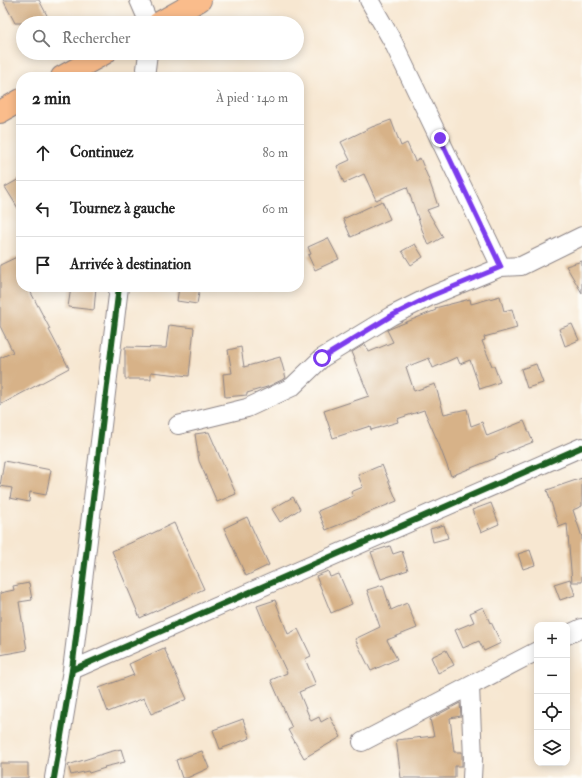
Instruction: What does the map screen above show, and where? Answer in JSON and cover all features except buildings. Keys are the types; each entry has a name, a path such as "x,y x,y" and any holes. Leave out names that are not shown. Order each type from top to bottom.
{"main road":[{"path":"171,16 200,0"},
{"path":"71,72 92,60"},
{"path":"0,112 16,103"}],"street":[{"path":"139,0 146,16"},
{"path":"369,0 393,42 501,267"},
{"path":"146,72 147,60"},
{"path":"178,425 247,408 292,387 322,358 391,316 431,296 501,267 521,266 582,236"},
{"path":"54,778 72,670 118,292"},
{"path":"72,670 582,447"},
{"path":"570,634 582,628"},
{"path":"362,742 534,653"},
{"path":"470,686 473,759 472,778"}],"cycle path":[{"path":"54,778 72,670 118,292"},
{"path":"72,670 582,447"}],"route":[{"path":"322,358 391,316 431,296 501,267 440,138"}]}
